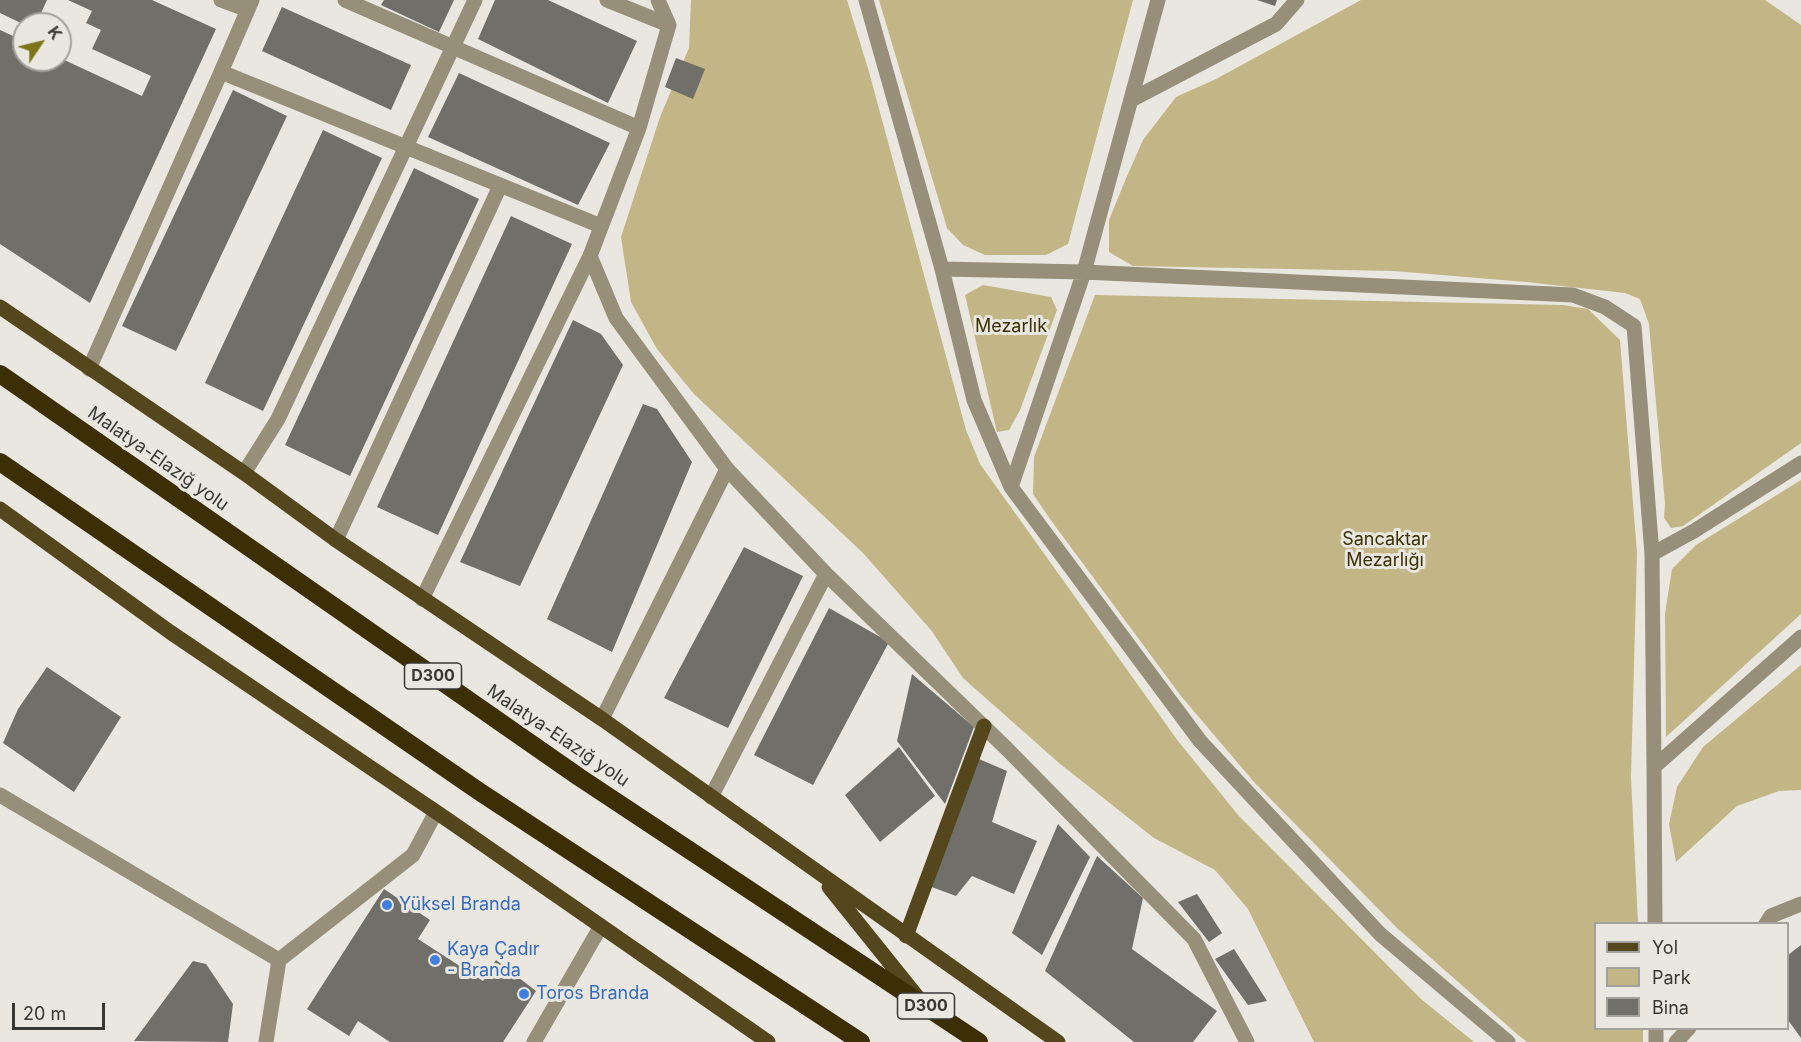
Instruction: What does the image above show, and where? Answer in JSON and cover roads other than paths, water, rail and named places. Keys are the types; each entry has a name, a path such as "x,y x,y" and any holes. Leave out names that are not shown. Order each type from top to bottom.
{"highway":[{"name":"Malatya-Elazığ yolu","path":"0,374 579,777 979,1042"},
{"path":"0,462 480,792 861,1042"}],"main road":[{"path":"0,307 244,473 336,540 602,719 1058,1042"},
{"path":"0,509 170,633 436,812 768,1042"},
{"path":"906,936 984,726"},
{"path":"816,871 923,1004"}],"street":[{"path":"89,369 250,5 221,0"},
{"path":"244,473 278,419 475,0"},
{"path":"607,0 669,25"},
{"path":"422,598 590,256 639,128 669,25 658,0"},
{"path":"866,0 942,269 974,400 1011,487 1200,741 1380,934 1508,1042"},
{"path":"1011,487 1084,272 1158,0"},
{"path":"1131,100 1276,24 1297,0"},
{"path":"355,2 452,48 639,128"},
{"path":"221,72 601,226"},
{"path":"336,540 500,186"},
{"path":"590,256 616,318 727,469 826,574 984,726 1194,939 1247,1042"},
{"path":"942,269 1084,272 1574,296 1605,307 1634,326 1652,554 1655,922"},
{"path":"1652,554 1694,531 1801,463"},
{"path":"602,719 727,469"},
{"path":"711,797 826,574"},
{"path":"1654,767 1801,637"},
{"path":"0,795 279,960"},
{"path":"266,1042 279,960 413,855 436,812"},
{"path":"1768,922 1772,916 1801,904"},
{"path":"534,1042 601,926"},
{"path":"1676,1042 1688,1030"}],"place":[{"name":"Yüksel Branda","path":"387,905"},
{"name":"Kaya Çadır - Branda","path":"435,960"},
{"name":"Toros Branda","path":"524,994"}],"park label":[{"name":"Mezarlık","path":"1011,327"},
{"name":"Sancaktar Mezarlığı","path":"1385,550"}]}
